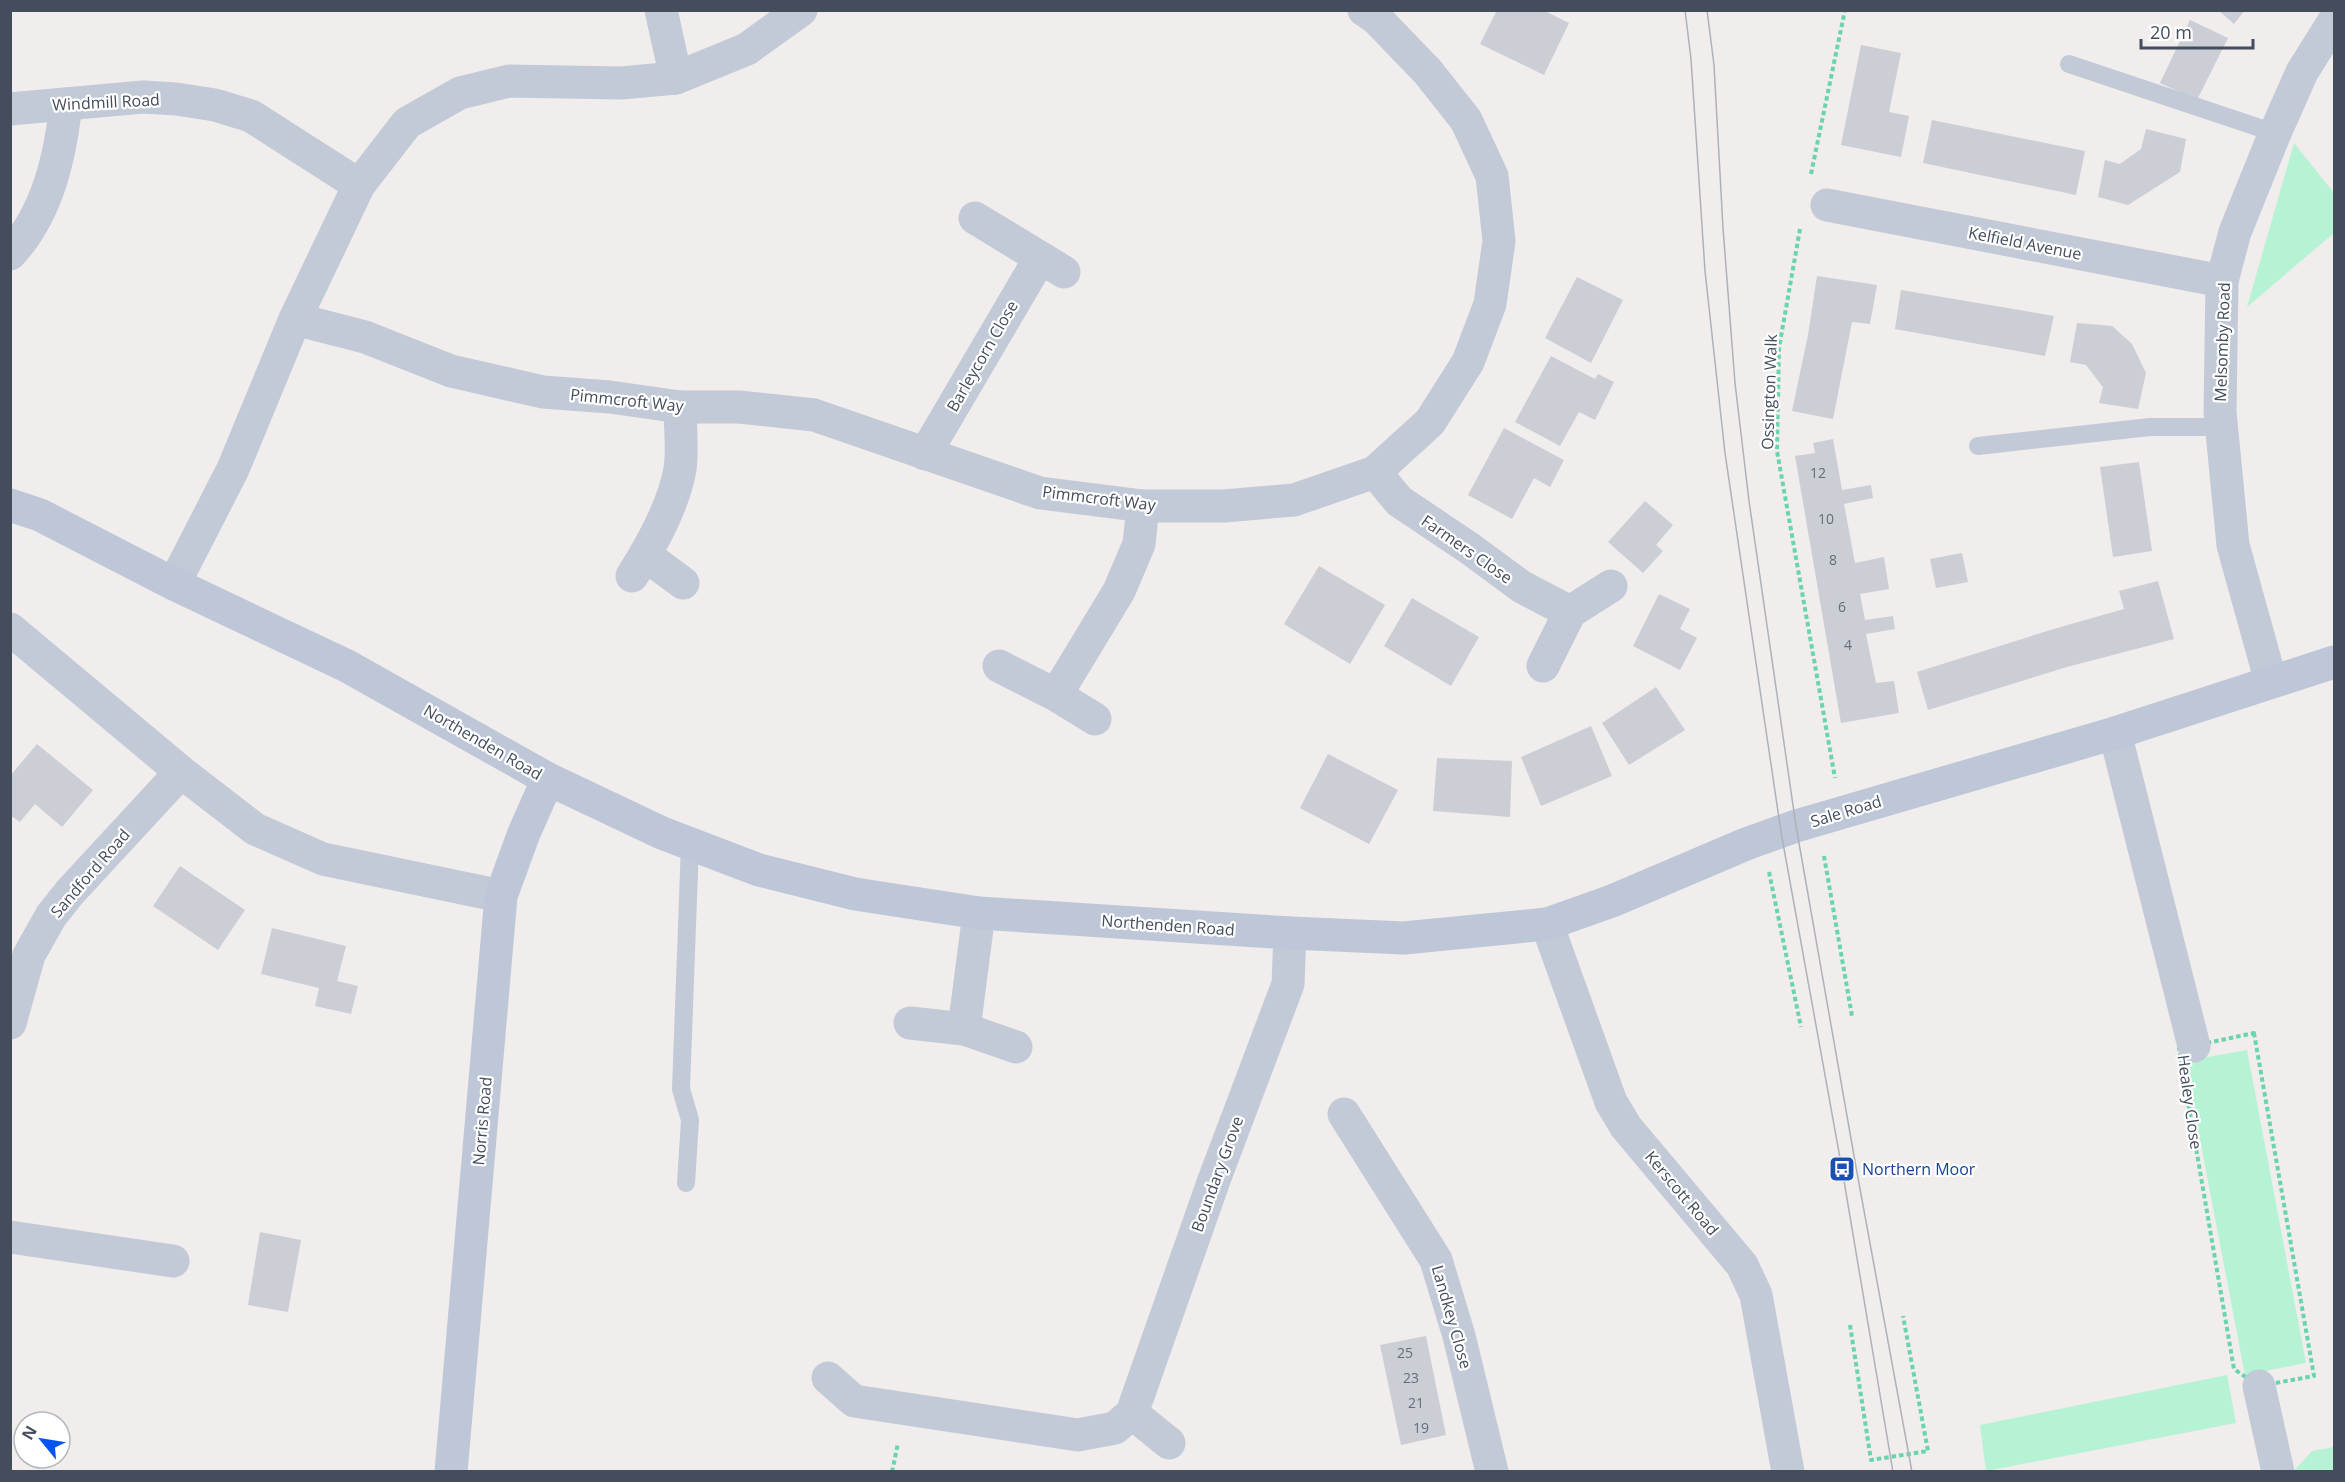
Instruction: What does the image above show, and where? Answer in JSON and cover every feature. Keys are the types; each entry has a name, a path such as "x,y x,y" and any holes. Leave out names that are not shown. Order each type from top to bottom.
{"main road":[{"name":"Northenden Road","path":"10,505 40,515 174,584 347,666 548,780 662,833 759,870 855,894 979,913 1356,937"},
{"name":"Sale Road","path":"1356,937 1404,938 1547,924 1612,901 1746,844 1840,812 2115,733 2334,662"},
{"name":"Norris Road","path":"452,1472 501,896 524,833 548,780"}],"street":[{"path":"661,10 676,78"},
{"path":"174,584 233,469 295,319 359,185 407,123 460,93 509,81 621,83 676,78 747,49 801,10"},
{"name":"Pimmcroft Way","path":"295,319 365,337 462,373 543,392 610,397 680,408 739,407 814,415 1040,493 1143,506 1224,506 1294,500 1375,472 1430,422 1468,362 1490,304 1499,241 1492,176 1466,120 1428,72 1377,19 1364,10"},
{"name":"Melsomby Road","path":"2271,682 2233,545 2221,427 2222,281 2235,232 2275,133 2302,72 2334,21"},
{"name":"Windmill Road","path":"10,109 143,97 215,105 251,116 359,185"},
{"path":"10,254 21,242 39,212 62,143 66,104"},
{"name":"Kelfield Avenue","path":"1813,202 2222,281"},
{"name":"Barleycorn Close","path":"925,454 1052,265 975,218"},
{"path":"680,408 680,468 671,495 639,565 683,583"},
{"name":"Farmers Close","path":"1375,472 1399,501 1522,587 1570,612"},
{"path":"1056,695 1119,591 1139,544 1143,506"},
{"path":"1543,666 1570,612 1611,586"},
{"path":"10,629 181,772 255,829 323,860 501,896"},
{"path":"999,666 1056,695 1095,719"},
{"name":"Healey Close","path":"2115,733 2194,1046"},
{"name":"Sandford Road","path":"10,1023 29,955 51,916 70,892 181,772"},
{"path":"964,1029 979,913"},
{"name":"Kerscott Road","path":"1547,924 1611,1102 1626,1127 1742,1264 1756,1295 1788,1472"},
{"name":"Boundary Grove","path":"1132,1413 1214,1180 1288,984 1290,933"},
{"path":"910,1023 964,1029 1016,1047"},
{"name":"Landkey Close","path":"1344,1114 1436,1260 1459,1336 1492,1472"},
{"path":"10,1237 173,1262"},
{"path":"828,1378 854,1401 1077,1435 1115,1428 1132,1413 1169,1443"},
{"path":"2259,1386 2278,1472"}],"lane":[{"path":"2069,64 2275,133"},
{"path":"1978,446 2150,427 2221,427"},
{"path":"686,1183 690,1120 681,1089 690,844"}],"path":[{"name":"Ossington Walk","path":"1840,812 1777,451 1779,348 1813,202 1845,10"},
{"path":"1746,844 1752,876 1769,872 1801,1027"},
{"path":"1823,853 1852,1016"},
{"path":"2254,1033 2314,1376 2259,1386"},
{"name":"Healey Close","path":"2194,1046 2179,1049 2234,1369 2259,1386"},
{"path":"1850,1325 1871,1460 1928,1452 1903,1316"}],"green space":[{"path":"2294,143 2334,193 2334,233 2247,307"},
{"path":"2247,1050 2306,1363 2245,1375 2185,1061"},
{"path":"2227,1375 2236,1423 1986,1471 1980,1425"},
{"path":"2334,1447 2334,1471 2294,1471 2312,1451"}],"building":[{"path":"1497,10 1543,10 1569,23 1544,75 1480,44"},
{"path":"2218,10 2245,10 2234,24"},
{"path":"2190,20 2228,38 2197,100 2160,83"},
{"path":"1861,45 1901,53 1889,112 1909,116 1901,157 1841,145"},
{"path":"1932,120 2085,151 2076,195 1923,163"},
{"path":"2146,129 2186,139 2180,172 2128,205 2098,197 2105,160 2120,164 2141,149"},
{"path":"1817,276 1877,285 1870,324 1852,322 1833,419 1792,411 1808,335"},
{"path":"1577,277 1623,300 1591,363 1545,338"},
{"path":"1901,290 2054,316 2045,356 1895,329"},
{"path":"2077,323 2112,326 2132,344 2146,373 2138,409 2099,403 2103,387 2086,365 2070,362"},
{"path":"1551,356 1595,379 1598,374 1614,382 1595,420 1579,412 1560,446 1515,422"},
{"path":"1504,428 1564,460 1550,487 1534,478 1512,519 1468,495"},
{"path":"1833,439 1842,490 1871,485 1873,498 1844,504 1855,563 1884,557 1889,589 1860,594 1865,620 1893,616 1895,629 1866,634 1876,683 1894,681 1899,713 1841,723 1795,456 1815,453 1813,443"},
{"path":"2139,462 2152,551 2113,557 2100,467"},
{"path":"1645,501 1673,525 1656,545 1663,551 1643,573 1608,542"},
{"path":"1962,553 1968,582 1936,588 1930,559"},
{"path":"1319,566 1385,605 1350,664 1284,624"},
{"path":"2158,581 2174,639 2067,667 1928,710 1917,672 2124,609 2119,591"},
{"path":"1659,594 1690,609 1680,629 1697,638 1680,670 1633,646"},
{"path":"1412,598 1479,637 1451,686 1384,646"},
{"path":"1656,687 1685,730 1629,765 1602,723"},
{"path":"1591,726 1612,776 1541,806 1521,757"},
{"path":"37,744 93,790 62,827 35,804 20,822 10,815 10,776"},
{"path":"1328,754 1398,790 1369,844 1300,808"},
{"path":"1437,758 1512,761 1510,817 1433,811"},
{"path":"180,866 245,910 218,950 153,906"},
{"path":"272,928 346,946 337,981 358,986 351,1014 315,1006 319,988 261,974"},
{"path":"260,1232 301,1240 288,1312 248,1305"},
{"path":"1426,1336 1446,1435 1401,1445 1380,1345"}],"tram line":[{"path":"1685,10 1691,59 1705,271 1725,453 1781,832 1842,1169 1893,1472"},
{"path":"1707,10 1714,65 1735,383 1749,501 1796,826 1912,1472"}],"place":[{"name":"Northern Moor","path":"1842,1169"}]}
